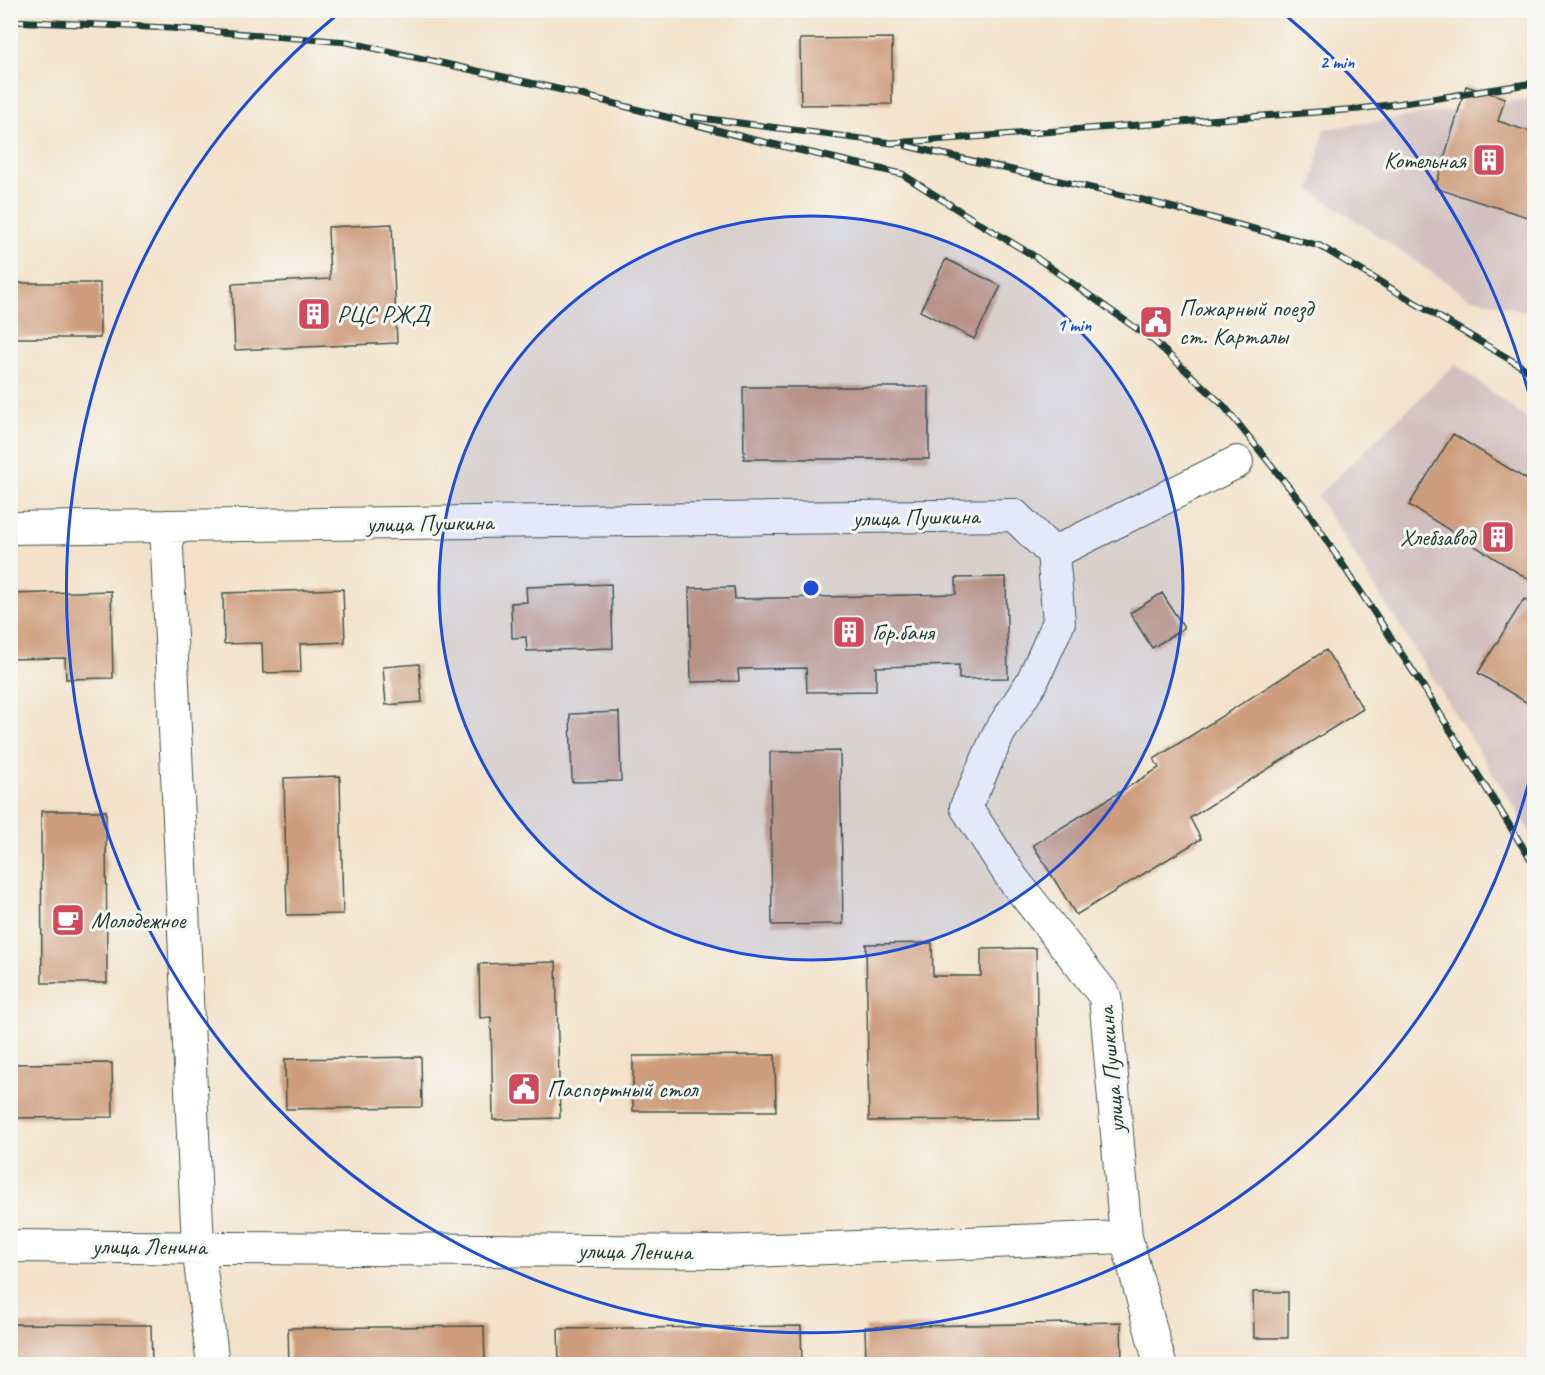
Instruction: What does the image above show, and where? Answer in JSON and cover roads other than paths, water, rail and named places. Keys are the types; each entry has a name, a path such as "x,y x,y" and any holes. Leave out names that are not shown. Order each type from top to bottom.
{"street":[{"path":"1053,553 1238,462"},
{"name":"улица Пушкина","path":"10,528 1014,515 1053,553 1059,622 1032,682 999,733 966,807 1012,878 1105,996 1126,1237"},
{"path":"166,526 198,1246 213,1365"},
{"path":"1126,1237 1160,1365"},
{"name":"улица Ленина","path":"10,1246 719,1252 1126,1237"}],"railway":[{"path":"10,21 170,28 347,42 562,90 755,140 902,174 1034,256 1154,341 1224,406 1304,506 1424,688 1534,865"},
{"path":"694,117 892,143 1359,109 1534,83"},
{"path":"907,146 1139,199 1320,246 1534,374"}],"place":[{"name":"Котельная","path":"1489,160"},
{"name":"РЦС РЖД","path":"314,314"},
{"name":"Пожарный поезд ст. Карталы","path":"1156,322"},
{"name":"Хлебзавод","path":"1498,537"},
{"name":"Гор.баня","path":"849,632"},
{"name":"Молодежное","path":"68,920"},
{"name":"Паспортный стол","path":"524,1089"}]}
